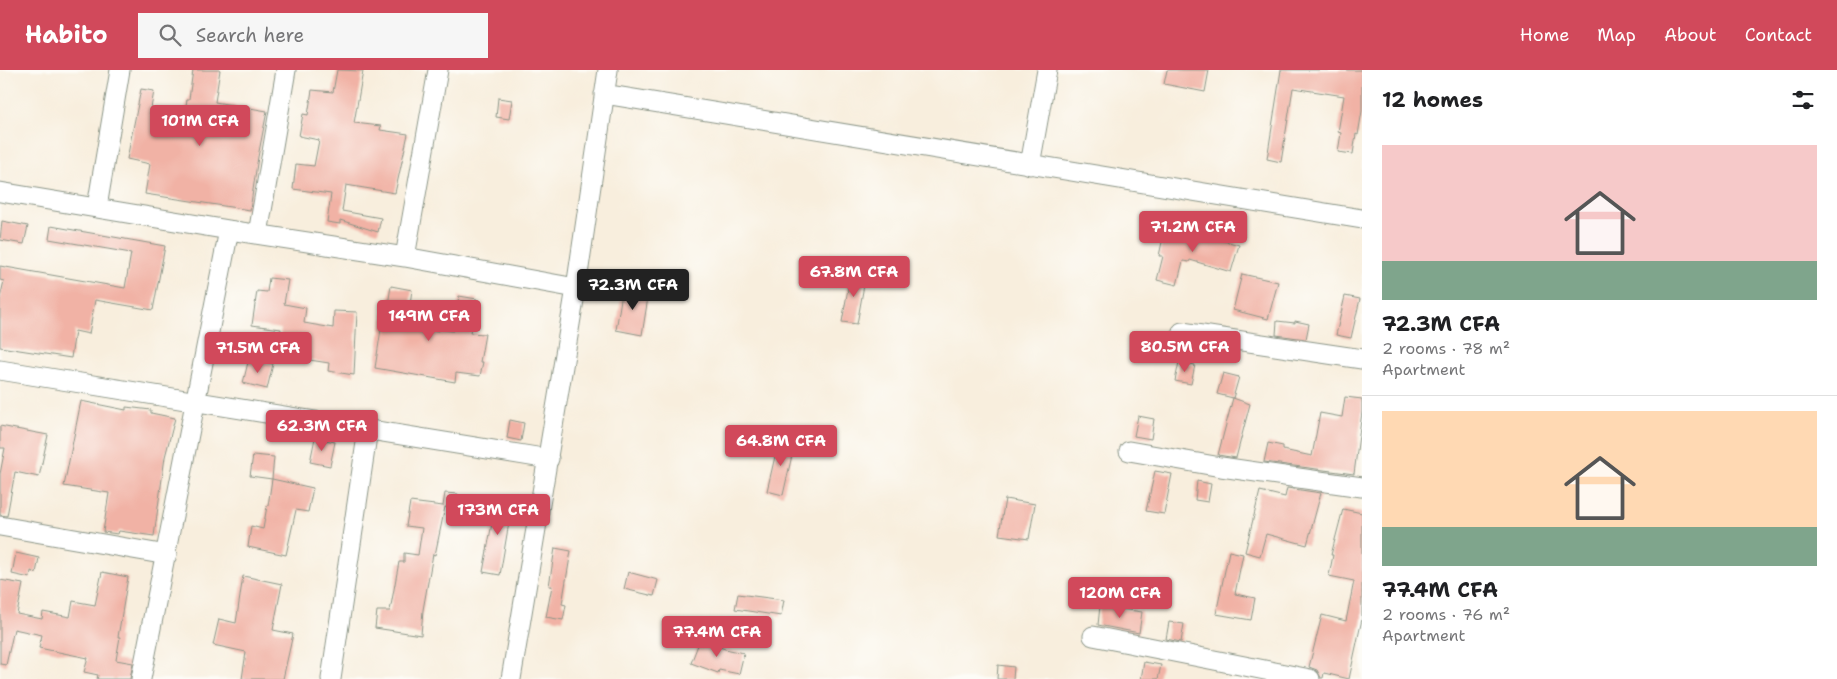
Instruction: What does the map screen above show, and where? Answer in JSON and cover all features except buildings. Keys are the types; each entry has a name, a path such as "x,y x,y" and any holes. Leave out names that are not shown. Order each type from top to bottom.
{"street":[{"path":"97,207 120,70"},
{"path":"258,234 286,70"},
{"path":"405,257 438,70"},
{"path":"511,679 549,459 608,70"},
{"path":"1030,165 1046,70"},
{"path":"604,94 1362,219"},
{"path":"0,192 405,257 576,288"},
{"path":"141,679 167,554 228,230"},
{"path":"1182,332 1362,359"},
{"path":"0,370 549,459"},
{"path":"331,679 368,429"},
{"path":"1129,451 1221,467 1362,487"},
{"path":"0,526 167,554"},
{"path":"1093,636 1310,679"}]}
